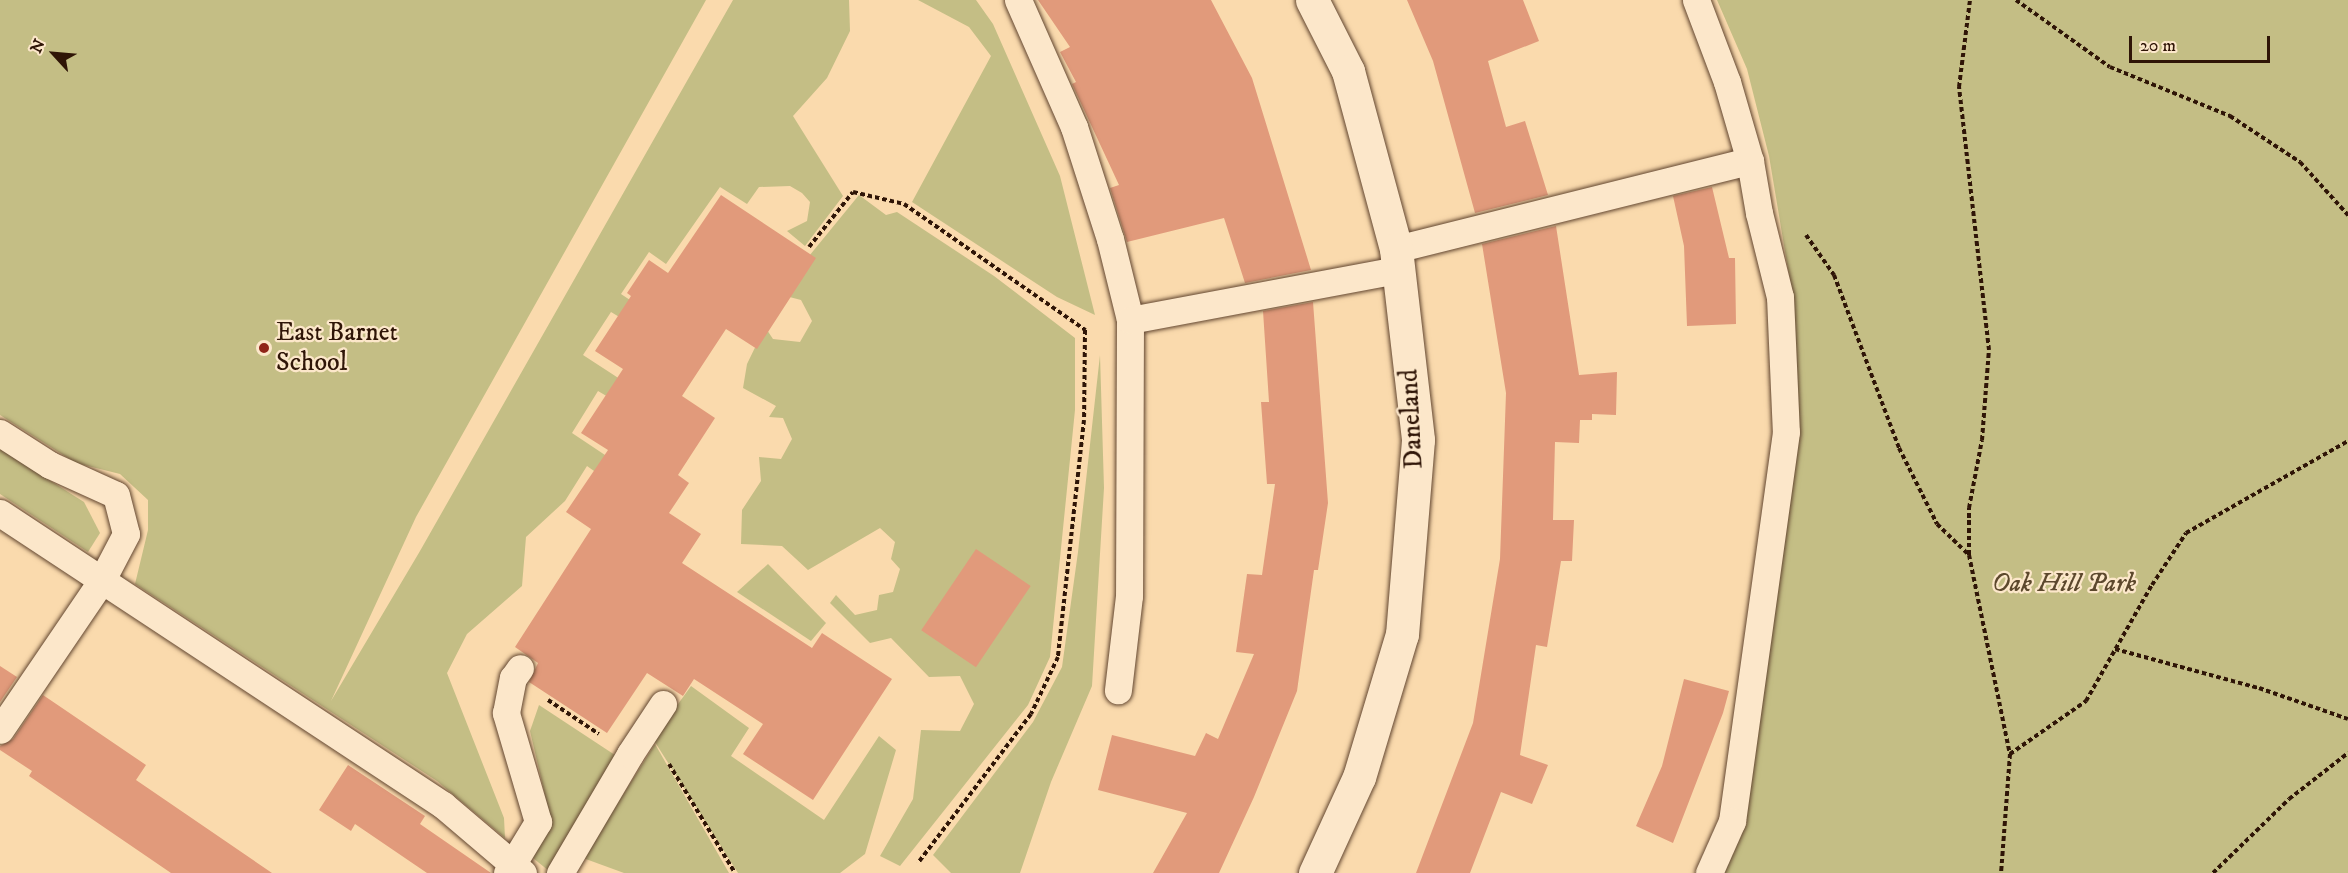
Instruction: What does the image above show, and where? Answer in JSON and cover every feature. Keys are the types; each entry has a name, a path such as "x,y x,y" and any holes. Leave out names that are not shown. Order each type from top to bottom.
{"street":[{"name":"Daneland","path":"1312,0 1348,72 1397,260 1418,440 1402,634 1359,777 1315,873"}],"lane":[{"path":"1018,0 1074,127 1110,239 1130,320 1129,596 1118,690"},
{"path":"1696,0 1727,82 1750,161 1759,213 1780,297 1786,432 1732,820 1709,873"},
{"path":"1130,320 1397,260 1750,161"},
{"path":"0,433 50,465 116,495 126,534 102,580 0,730"},
{"path":"0,513 443,805 514,871 538,822 506,713 517,673"},
{"path":"560,873 630,754 663,704"}],"path":[{"path":"1970,0 1959,87 1989,350 1982,440 1969,508 1969,555 2010,754 2001,873"},
{"path":"2016,0 2110,67 2230,116 2300,162 2348,215"},
{"path":"809,247 853,192 904,204 1085,330 1084,420 1058,657 1030,714 918,863"},
{"path":"1759,213 1804,232 1834,275 1899,448 1936,524 1969,555"},
{"path":"2010,754 2085,701 2186,533 2348,441"},
{"path":"2115,649 2259,688 2348,719"},
{"path":"517,673 630,754"},
{"path":"648,727 735,873"},
{"path":"2213,873 2289,799 2348,753"}],"green space":[{"name":"East Barnet School","path":"0,0 706,0 416,517 331,701 420,551 733,0 849,0 850,31 827,78 793,116 843,196 805,246 787,231 807,221 810,202 802,193 790,186 759,187 747,204 720,187 666,264 649,252 621,294 636,304 626,321 611,312 583,355 626,383 615,401 598,391 572,433 614,461 604,478 587,466 565,501 526,537 522,586 467,634 447,673 504,818 505,838 437,781 135,584 148,530 148,500 120,474 76,463 0,415"},
{"path":"918,0 976,0 993,24 1060,176 1095,315 1057,297 912,202 991,56 969,27"},
{"name":"Oak Hill Park","path":"1717,0 2348,0 2348,873 1719,873 1792,293 1769,156 1747,69"},
{"path":"859,195 886,215 897,212 994,276 1075,338 1075,410 1050,657 1028,705 900,866 880,856 913,799 921,730 960,731 974,704 960,676 929,677 891,638 870,643 830,603 836,595 855,615 877,610 879,595 893,592 900,569 891,559 895,542 880,528 808,570 782,546 741,544 742,510 761,481 759,457 781,459 792,439 783,418 769,417 776,406 743,388 747,364 765,327 773,339 800,342 812,321 801,300 778,294"},
{"path":"1100,355 1104,488 1092,686 1051,782 1020,873 951,873 933,855 1033,722 1062,667 1078,552"},
{"path":"0,449 84,502 100,533 88,552 0,494"},
{"path":"768,564 826,623 811,641 737,592"},
{"path":"691,686 749,728 731,756 824,820 879,736 896,750 865,854 840,873 738,873 653,739"},
{"path":"539,705 621,759 549,871 533,858 551,821 530,731"},
{"path":"655,744 729,873 624,873 583,858"}],"building":[{"path":"1038,0 1211,0 1252,78 1311,270 1245,283 1224,218 1127,242 1110,188 1119,185 1072,84 1076,82 1060,52 1070,47"},
{"path":"1407,0 1523,0 1539,41 1488,61 1506,127 1525,121 1548,195 1475,213 1433,61"},
{"path":"1712,187 1729,258 1735,258 1736,324 1687,326 1684,246 1673,196"},
{"path":"721,195 816,258 757,349 726,329 682,396 715,418 678,475 689,483 669,513 701,534 682,563 812,648 822,633 892,679 813,800 743,754 763,724 694,679 683,696 647,673 607,733 529,682 538,663 515,647 591,529 566,512 608,450 581,433 623,369 595,351 631,296 627,293 649,260 668,273"},
{"path":"1556,226 1579,375 1617,372 1616,415 1592,414 1592,420 1580,420 1579,443 1555,442 1553,520 1574,520 1572,561 1561,561 1547,647 1536,645 1520,755 1548,765 1532,804 1501,792 1470,873 1416,873 1473,723 1500,559 1506,393 1482,244"},
{"path":"1313,302 1328,503 1318,570 1314,570 1297,691 1254,797 1219,873 1153,873 1187,813 1098,790 1112,735 1195,756 1206,733 1218,739 1254,654 1236,652 1247,574 1262,575 1275,484 1267,484 1261,402 1269,402 1263,311"},
{"path":"976,549 1031,586 976,667 921,630"},
{"path":"0,666 17,677 0,702"},
{"path":"1684,679 1729,691 1723,713 1673,843 1636,826 1662,766"},
{"path":"43,695 146,765 136,780 272,873 171,873 29,776 32,771 0,750 0,746 13,739"},
{"path":"348,765 425,816 420,824 491,873 427,873 355,824 351,831 319,810"}],"place":[{"name":"East Barnet School","path":"264,348"}]}
